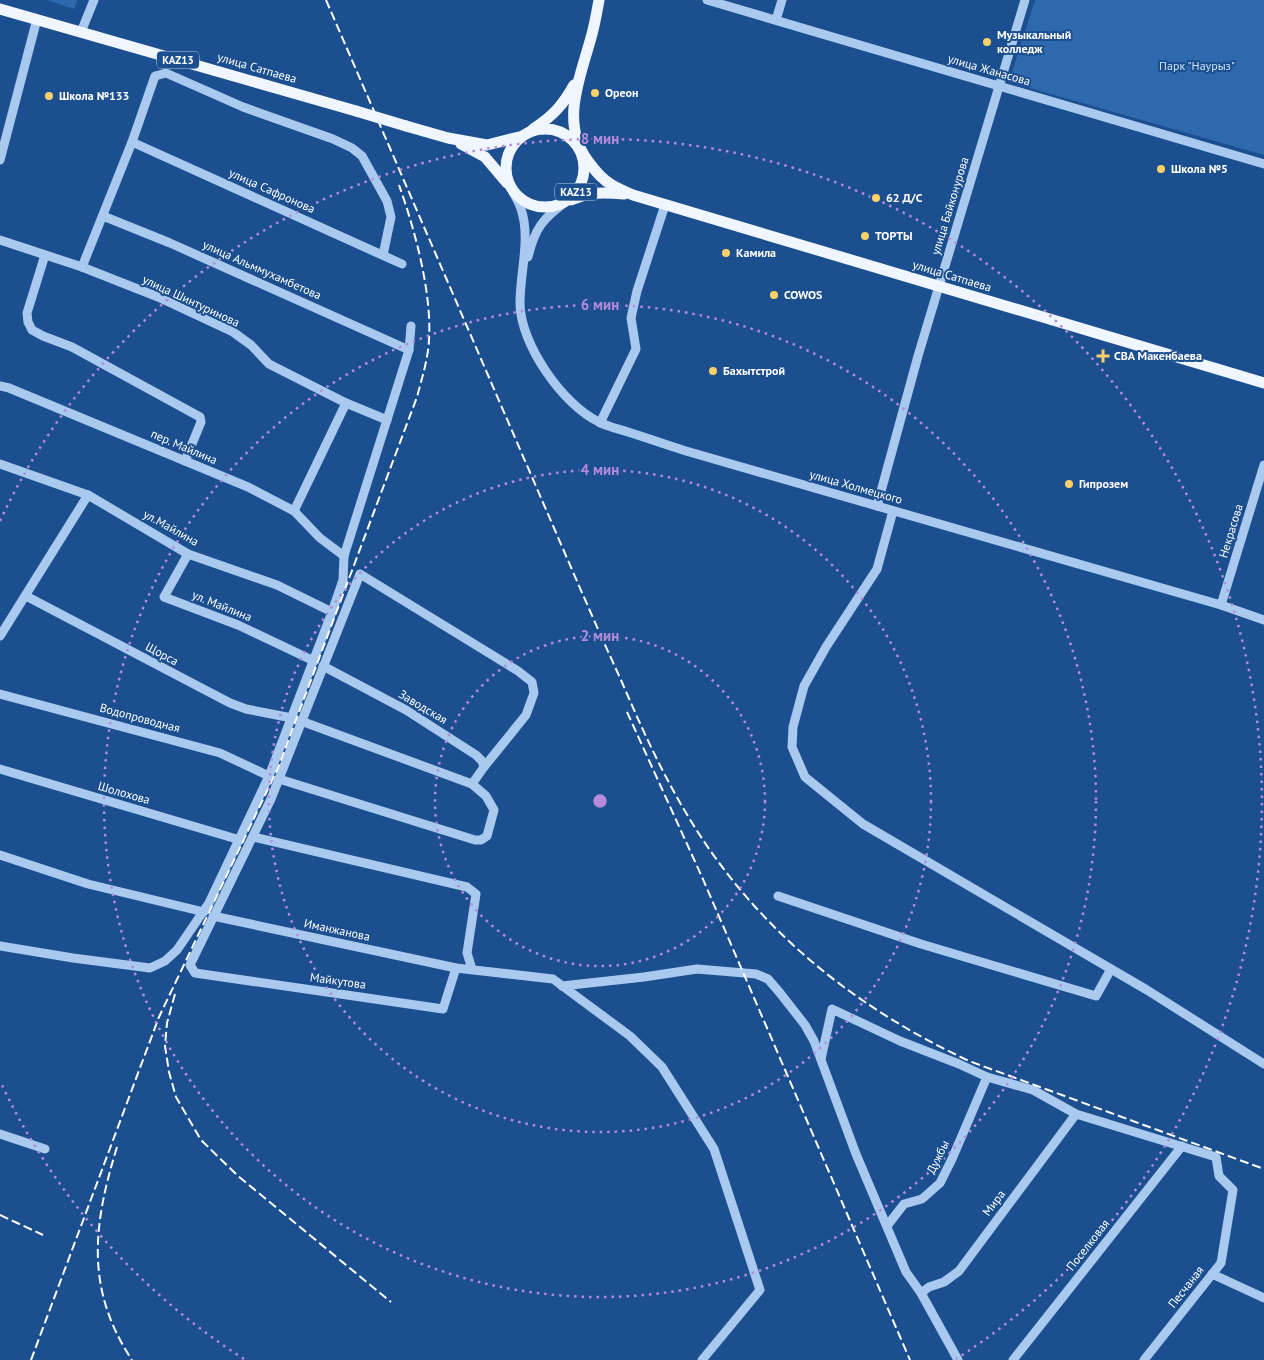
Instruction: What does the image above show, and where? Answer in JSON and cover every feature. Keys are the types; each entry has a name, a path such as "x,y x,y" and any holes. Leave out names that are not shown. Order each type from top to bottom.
{"main road":[{"name":"KAZ13","path":"448,138 485,158 518,197 535,206 551,207 567,201 575,194 581,186 584,176 584,165 573,116 578,79 592,33 599,0"},
{"name":"улица Сатпаева","path":"0,9 448,138"},
{"name":"KAZ13","path":"511,188 506,169 509,152 520,137 549,119 563,104 578,79"},
{"name":"KAZ13","path":"448,138 487,146 537,129 554,130 570,138 581,151"},
{"path":"581,151 602,178 633,196"},
{"path":"567,201 586,194 606,192 633,196"},
{"name":"улица Сатпаева","path":"633,196 1264,383"}],"street":[{"path":"81,32 94,0"},
{"name":"улица Жанасова","path":"707,0 1264,164"},
{"path":"776,20 782,0"},
{"name":"улица Байконурова","path":"877,506 916,360 1025,0"},
{"path":"0,160 36,20"},
{"path":"82,266 132,142 155,76 166,73 243,107 340,142 362,156 387,201 391,217 383,255"},
{"name":"улица Сафронова","path":"132,142 402,264"},
{"path":"511,188 521,208 524,222 521,286"},
{"path":"521,286 533,237 552,212 567,201"},
{"path":"600,423 636,349 631,318 637,292 665,205"},
{"name":"улица Альммухамбетова","path":"103,216 170,243 409,350"},
{"name":"улица Шинтуринова","path":"0,240 82,266 158,297 233,332 251,345 268,364 346,403 387,420"},
{"path":"45,255 27,313 28,322 32,330 72,347 200,417 201,422 185,461"},
{"name":"улица Холмецкого","path":"521,286 520,305 523,326 533,349 564,394 581,411 600,423 686,451 1221,605 1264,620"},
{"path":"213,916 253,837 279,779 314,661 343,580 344,556 409,350 411,326"},
{"name":"пер. Майлина","path":"0,386 10,388 248,487 294,511 320,538 344,556"},
{"path":"294,511 346,403"},
{"name":"ул.Майлина","path":"0,464 88,495 188,554 277,585 332,612"},
{"name":"Некрасова","path":"1221,605 1264,465"},
{"path":"0,636 88,495"},
{"path":"893,511 877,569 826,647 804,686 793,727 792,747 805,777 863,824 1148,990 1264,1064"},
{"name":"ул. Майлина","path":"188,554 164,597 238,624 314,661"},
{"path":"0,946 150,968 165,961 176,950 204,912 240,840 323,666 360,574 518,671 532,682 534,693 526,715 472,784 486,796 494,810 487,836 481,840 475,840 279,779"},
{"name":"Щорса","path":"26,596 230,703 246,709 297,720 472,784"},
{"name":"Заводская","path":"323,666 406,710 476,755 482,761 484,768"},
{"name":"Водопроводная","path":"0,694 220,753 269,776"},
{"name":"Шолохова","path":"0,769 240,840"},
{"path":"260,795 271,799"},
{"path":"253,837 467,886 476,894 468,953 472,969"},
{"path":"0,855 88,884 204,912"},
{"path":"778,896 921,944 1096,996 1111,969"},
{"name":"Майкутова","path":"213,916 190,965 195,973 443,1009 456,968"},
{"name":"Иманжанова","path":"213,916 456,968 553,979 562,986"},
{"path":"562,986 644,977 698,968 756,974 768,979 805,1025 822,1059 856,1154 906,1272 921,1294 958,1360"},
{"path":"562,986 630,1036 662,1067 714,1148 760,1290 702,1360"},
{"path":"822,1059 832,1009 900,1041 959,1064 987,1078 1033,1090 1076,1114 1182,1146"},
{"name":"Дужбы","path":"887,1226 904,1204 922,1199 940,1183 987,1078"},
{"name":"Мира","path":"921,1294 930,1287 944,1282 959,1270 1076,1114"},
{"path":"0,1134 45,1149"},
{"name":"Песчаная","path":"1144,1360 1221,1263 1233,1190 1219,1176 1216,1157 1182,1146"},
{"name":"Поселковая","path":"1013,1360 1182,1146"},
{"path":"1212,1274 1264,1298"}],"green space":[{"path":"47,0 77,0 74,9"},
{"name":"Парк \"Наурыз\"","path":"1035,0 1264,0 1264,155 1009,82"}],"railway":[{"path":"326,0 642,727 688,817 717,860 743,893 770,923 830,977 932,1043 969,1061 1264,1169"},
{"path":"31,1360 159,1017 278,768 417,397 428,347 428,302 416,241 399,185"},
{"path":"627,712 702,877 910,1360"},
{"path":"175,994 167,1023 165,1046 169,1072 176,1097 201,1140 238,1176 391,1302"},
{"path":"117,1147 103,1203 98,1256 100,1282 106,1308 117,1334 132,1360"},
{"path":"0,1215 43,1235"}],"place":[{"name":"Музыкальный колледж","path":"987,42"},
{"name":"Ореон","path":"595,93"},
{"name":"Школа №133","path":"49,96"},
{"name":"Школа №5","path":"1161,169"},
{"name":"62 Д/С","path":"876,198"},
{"name":"ТОРТЫ","path":"865,236"},
{"name":"Камила","path":"726,253"},
{"name":"COWOS","path":"774,295"},
{"name":"СВА Макенбаева","path":"1103,356"},
{"name":"Бахытстрой","path":"713,371"},
{"name":"Гипрозем","path":"1069,484"}]}
